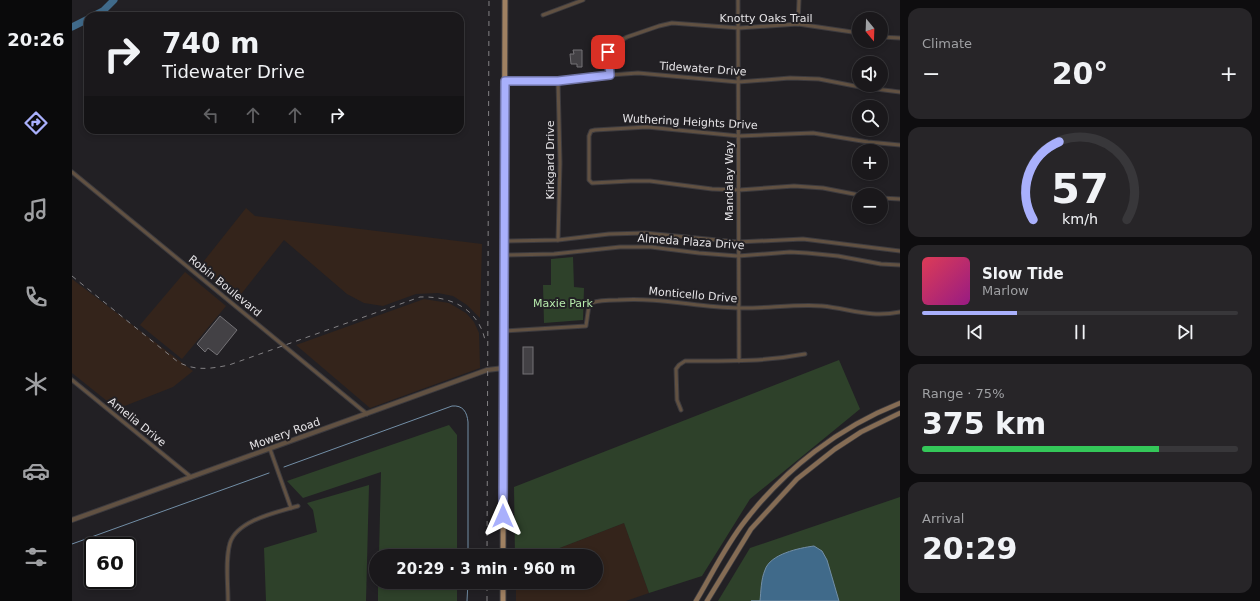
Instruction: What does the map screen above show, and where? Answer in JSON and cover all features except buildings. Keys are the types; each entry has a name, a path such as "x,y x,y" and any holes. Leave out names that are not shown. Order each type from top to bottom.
{"main road":[{"path":"503,549 505,0"},
{"path":"696,601 716,566 745,521 766,497 800,463 855,424 900,403"},
{"path":"707,601 751,529 773,504 806,471 836,448 861,432 900,413"},
{"path":"830,441 836,448"},
{"path":"766,497 773,504"},
{"path":"716,566 724,572"},
{"path":"502,601 503,589"}],"street":[{"path":"543,15 583,0"},
{"name":"Mandalay Way","path":"738,0 739,361"},
{"path":"798,24 799,0"},
{"name":"Knotty Oaks Trail","path":"610,75 608,52 611,46 627,37 672,23 739,28 798,24 852,32"},
{"path":"888,37 900,38"},
{"name":"Tidewater Drive","path":"505,81 558,81 638,73 738,82 790,78 819,79 860,88 900,92"},
{"name":"Kirkgard Drive","path":"558,81 560,163 558,240"},
{"name":"Wuthering Heights Drive","path":"739,190 712,189 631,181 592,184 589,180 589,136 591,131 595,130 647,127 739,136 813,133 868,142 900,145"},
{"name":"Robin Boulevard","path":"72,172 367,414"},
{"path":"739,190 794,186 823,188 852,194"},
{"path":"888,198 900,199"},
{"name":"Almeda Plaza Drive","path":"504,241 558,240 609,234 645,233 738,242 803,239 900,251"},
{"name":"Almeda Plaza Drive","path":"504,255 554,254 620,247 651,247 738,256 790,252 807,253 838,256 881,264 900,265"},
{"name":"Monticello Drive","path":"504,331 586,326 589,305 594,302 606,301 652,300 711,307 738,308 790,305 822,306 874,315 900,312"},
{"path":"681,410 677,400 676,369 685,361 777,359 804,354"},
{"name":"Mowery Road","path":"72,520 487,370 504,368"},
{"name":"Amelia Drive","path":"72,380 191,477"},
{"path":"270,449 291,508"},
{"path":"228,601 228,553 231,541 237,531 246,524 298,506"}],"shaded area":[{"path":"246,208 255,216 482,244 480,318 467,305 453,296 438,293 416,294 383,306 364,303 347,294 284,240 238,298 200,266"},
{"path":"185,272 226,306 182,359 140,325"},
{"path":"72,279 193,371 173,387 117,409 72,373"},
{"path":"424,299 449,303 466,313 474,322 479,333 480,368 370,408 296,345"},
{"path":"624,523 649,593 626,601 516,601 516,589 603,589 603,549 557,549"}],"green space":[{"name":"Maxie Park","path":"573,257 574,287 584,288 583,320 544,323 543,285 551,285 551,259"},
{"path":"839,360 860,409 750,499 702,576 649,593 624,523 557,549 515,549 514,487"},
{"path":"449,425 457,435 457,549 379,549 381,472 303,498 287,481"},
{"path":"369,485 366,601 266,601 264,548 317,532 313,510 307,503"},
{"path":"900,497 900,601 718,601 750,548"},
{"path":"378,589 457,589 457,601 378,601"}],"water":[{"path":"814,546 822,551 827,560 839,601 760,601 761,585 768,564 779,556 793,550"}],"waterway":[{"path":"101,12 114,0"},
{"path":"72,27 84,21"},
{"path":"284,467 452,406 462,408 467,415 468,422 468,549"},
{"path":"72,544 269,473"},
{"path":"467,601 468,589"}],"railway":[{"path":"487,549 489,0"},
{"path":"72,276 178,362 190,367 209,368 229,365 420,297 442,299 461,306 476,320 485,340"},
{"path":"487,589 487,601"}],"route":[{"path":"503,516 505,81 558,81 610,75 608,52"}]}
